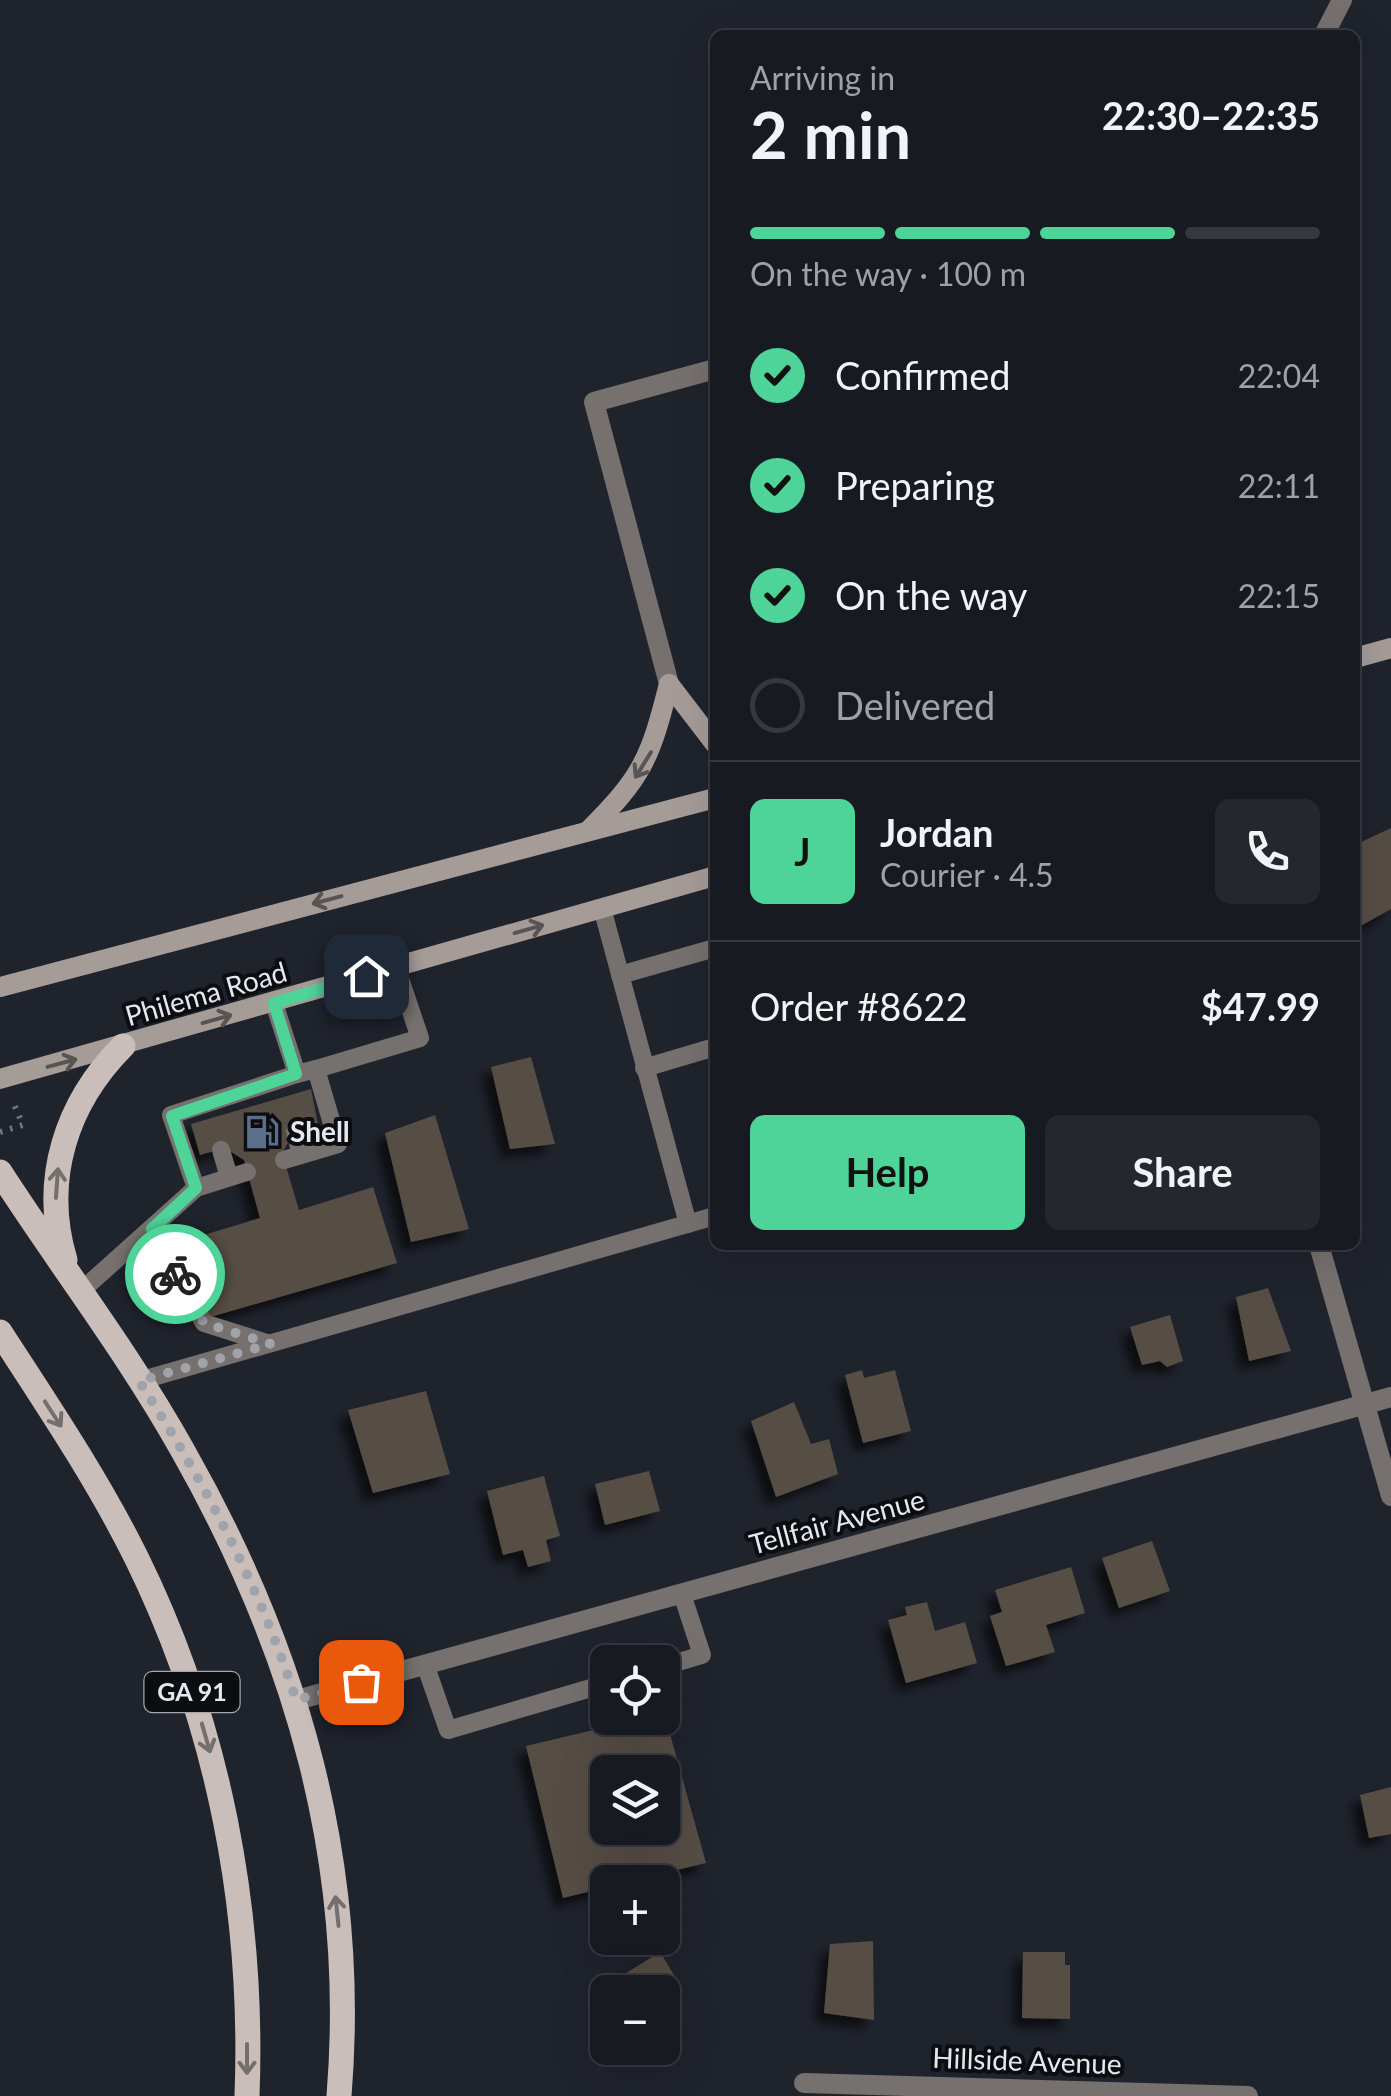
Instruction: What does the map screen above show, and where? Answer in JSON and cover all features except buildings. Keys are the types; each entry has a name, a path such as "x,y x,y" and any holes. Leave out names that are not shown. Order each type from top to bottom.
{"main road":[{"path":"1360,657 1391,648"},
{"path":"669,684 710,737"},
{"path":"588,832 650,758 669,684"},
{"name":"Philema Road","path":"0,987 710,799"},
{"name":"Philema Road","path":"0,1079 710,877"},
{"path":"76,1286 58,1229 60,1151 83,1094 123,1046"},
{"path":"0,1172 182,1449 242,1564 296,1700 314,1765 335,1890 344,2008 339,2096"},
{"name":"GA 91","path":"0,1332 78,1454 137,1558 170,1632 205,1733 228,1832 242,1932 246,2096"}],"street":[{"path":"1327,30 1342,0"},
{"path":"669,684 594,402 710,370"},
{"path":"1320,1250 1391,1496"},
{"name":"Tellfair Avenue","path":"296,1700 1391,1397"},
{"name":"Hillside Avenue","path":"804,2082 1248,2096"}],"lane":[{"path":"602,908 688,1224"},
{"path":"620,975 710,949"},
{"path":"196,1188 172,1116 211,1110 316,1069 420,1038 396,968"},
{"path":"274,1003 287,1083"},
{"path":"644,1068 710,1048"},
{"path":"295,1132 293,1158 338,1144 316,1069"},
{"path":"76,1286 152,1229 196,1188 238,1175 221,1150"},
{"path":"139,1381 710,1217"},
{"path":"152,1229 204,1323 271,1344"},
{"path":"680,1662 702,1655 682,1594"},
{"path":"425,1664 448,1730 590,1688"}],"path":[{"path":"0,1132 23,1125"}],"way so far":[{"path":"175,1274 204,1323 215,1330 271,1344 139,1381 182,1449 264,1608 296,1700 361,1682"}],"place":[{"name":"Shell","path":"262,1132"}],"route":[{"path":"175,1274 152,1229 196,1188 172,1116 296,1074 274,1003 366,976"}]}
